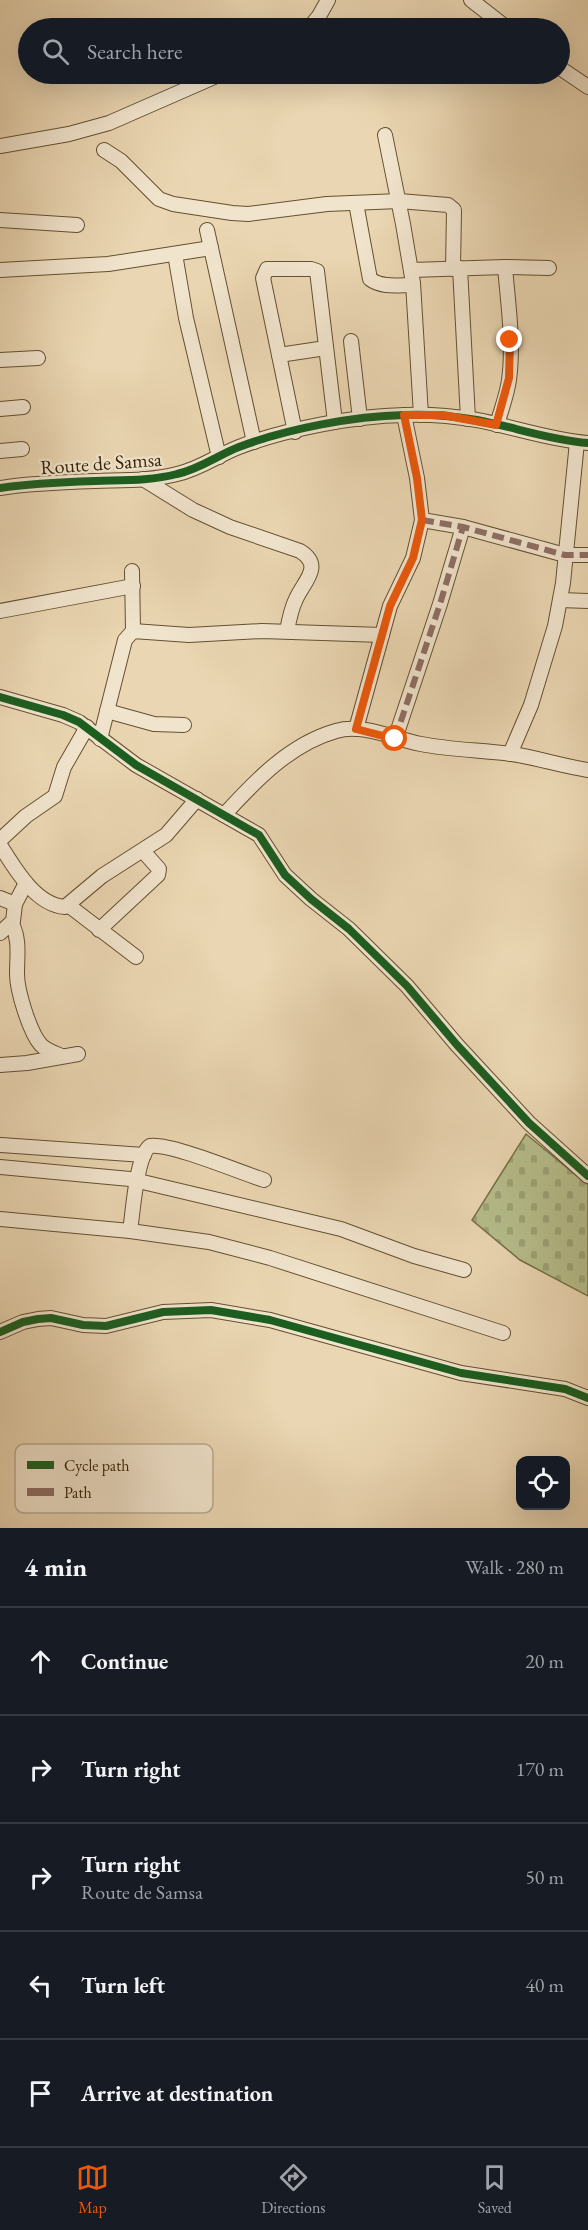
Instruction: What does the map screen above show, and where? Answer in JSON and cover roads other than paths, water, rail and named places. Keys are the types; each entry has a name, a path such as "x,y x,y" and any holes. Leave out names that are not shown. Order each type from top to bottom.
{"street":[{"path":"471,0 494,18"},
{"path":"570,75 588,87"},
{"path":"0,146 69,134 109,123 198,84"},
{"path":"385,135 413,285 421,415"},
{"path":"104,150 121,161 159,199 173,204 248,214 327,204 399,201 444,204 453,208 468,419"},
{"path":"356,203 370,279 387,285 413,285"},
{"path":"0,220 77,225"},
{"path":"207,230 254,442"},
{"path":"0,270 108,264 211,248"},
{"path":"175,254 186,318 219,457"},
{"path":"496,425 505,398 510,367 505,267"},
{"path":"411,270 549,268"},
{"path":"295,432 262,279 267,269 317,271 336,422"},
{"path":"351,341 360,419"},
{"path":"279,355 326,348"},
{"path":"0,360 38,358"},
{"path":"0,409 23,407"},
{"path":"356,729 390,606 413,558 422,520 417,478 404,415"},
{"name":"Route de Samsa","path":"0,488 63,482 143,479 177,474 254,442 336,422 404,415 468,419 582,443"},
{"path":"510,754 531,705 544,666 561,600 565,555 582,443"},
{"path":"0,451 22,449"},
{"path":"143,479 193,510 230,528 300,550 308,556 311,563 310,575 293,604 287,631"},
{"path":"422,520 463,527 565,555 588,555"},
{"path":"395,739 463,527"},
{"path":"100,739 124,640 133,631 132,571"},
{"path":"0,611 132,586"},
{"path":"561,600 588,601"},
{"path":"133,631 189,635 287,631 382,635"},
{"path":"0,697 63,715 87,727 136,765 259,835 285,875 348,929 399,978 529,1123 588,1176"},
{"path":"107,711 154,724 184,725"},
{"path":"87,727 64,766 55,796 26,816 0,843 26,883 52,904 62,907 68,905 102,876 166,835 197,799"},
{"path":"224,815 247,791 296,749 330,733 356,729 444,748 510,754 588,770"},
{"path":"99,930 158,875 158,867 143,851"},
{"path":"26,883 15,904 12,924 18,939 17,983 23,1005 39,1043 49,1051 62,1056"},
{"path":"0,898 15,904"},
{"path":"68,905 136,957"},
{"path":"0,933 12,924"},
{"path":"0,1065 78,1054"},
{"path":"0,1144 144,1155"},
{"path":"0,1144 3,1148 1,1167 105,1175 138,1182 341,1229 414,1256 464,1270"},
{"path":"130,1231 144,1155 150,1146 158,1146 264,1180"},
{"path":"0,1219 130,1231 209,1242 503,1333"},
{"path":"0,1332 23,1322 38,1319 51,1318 82,1325 106,1326 163,1312 211,1310 270,1320 461,1373 565,1389 588,1398"}]}
